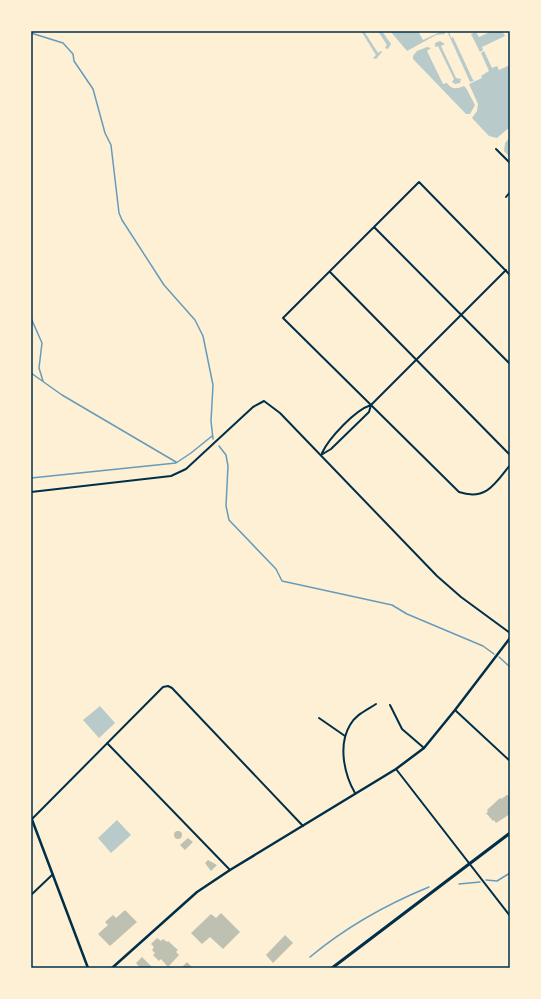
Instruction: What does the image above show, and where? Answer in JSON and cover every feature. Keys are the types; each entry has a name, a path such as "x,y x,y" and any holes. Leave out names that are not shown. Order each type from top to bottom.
{"main road":[{"path":"332,968 510,833"}],"street":[{"path":"496,149 510,163"},
{"path":"510,275 419,182 283,318 459,492 473,496 490,490 510,465"},
{"path":"506,197 510,192"},
{"path":"374,227 510,364"},
{"path":"321,455 326,444 362,408 371,405 506,270"},
{"path":"330,272 510,455"},
{"path":"31,492 171,476 186,469 253,407 264,401 280,413 437,576 510,634"},
{"path":"321,455 331,449 369,412 371,405"},
{"path":"112,968 197,892 230,870 396,769 424,748 510,638"},
{"path":"88,968 31,818 163,687 168,686 172,688 303,826"},
{"path":"355,793 345,769 345,736 350,724 360,714 376,704"},
{"path":"390,704 402,729 424,748"},
{"path":"455,710 510,761"},
{"path":"319,718 345,736"},
{"path":"107,743 230,870"},
{"path":"396,769 510,916"},
{"path":"31,895 52,875"}],"shaded area":[{"path":"361,31 364,31 378,53 381,51 382,52 376,59 373,58 376,55"},
{"path":"378,31 382,31 391,44 388,49 385,48 387,45"},
{"path":"418,31 423,40 442,31 444,31 445,34 436,35 407,51 391,32"},
{"path":"447,31 449,31 451,38 453,37 473,80 475,80 470,82"},
{"path":"492,31 502,31 505,36 482,47 483,50 480,52 471,34 476,32 479,37"},
{"path":"440,41 445,44 441,46 456,78 461,79 460,83 455,84 452,82 454,79 438,46 435,47 435,43"},
{"path":"427,47 431,48 427,51 443,84 447,83 454,88 464,86 466,88 475,105 470,114 466,114 413,59 413,56 417,51"},
{"path":"484,51 492,68 497,66 499,70 510,65 510,127 497,138 489,136 472,118 477,111 478,104 469,84 482,78 481,76 489,71 481,53"},
{"path":"510,137 510,157 504,151 505,143"},
{"path":"100,706 115,723 99,738 83,720"},
{"path":"117,820 131,835 111,853 98,838"}],"building":[{"path":"507,795 510,796 510,814 496,823 486,813 488,812 487,810 500,798 501,799"},
{"path":"178,831 181,832 181,838 178,839 175,838 174,835 175,832"},
{"path":"188,838 193,842 185,850 180,845"},
{"path":"208,860 217,865 211,871 205,863"},
{"path":"125,910 137,922 110,946 98,934 108,925 105,922 113,915 116,918"},
{"path":"221,913 240,932 223,949 210,937 202,944 191,933 211,914 216,918"},
{"path":"285,935 293,943 273,963 266,955"},
{"path":"157,938 161,941 163,939 167,942 168,941 178,950 176,952 179,955 168,967 161,959 159,961 153,955 155,953 152,950 154,947 151,944"},
{"path":"142,957 153,968 140,968 136,963"},
{"path":"187,962 193,968 181,968"}],"waterway":[{"path":"31,33 63,43 73,54 74,61 93,89 105,133 111,145 119,213 122,220 164,285 195,320 203,336 213,385 211,421 213,439"},
{"path":"31,318 42,343 39,368 43,381"},
{"path":"31,373 62,395 176,462"},
{"path":"31,478 176,463 212,436"},
{"path":"219,446 226,455 228,466 226,506 229,520 276,569 282,581 392,605 407,614 483,646 494,654"},
{"path":"499,657 510,667"},
{"path":"486,880 497,881 510,873"},
{"path":"459,884 480,882"},
{"path":"310,957 352,926 397,901 429,887"}]}
